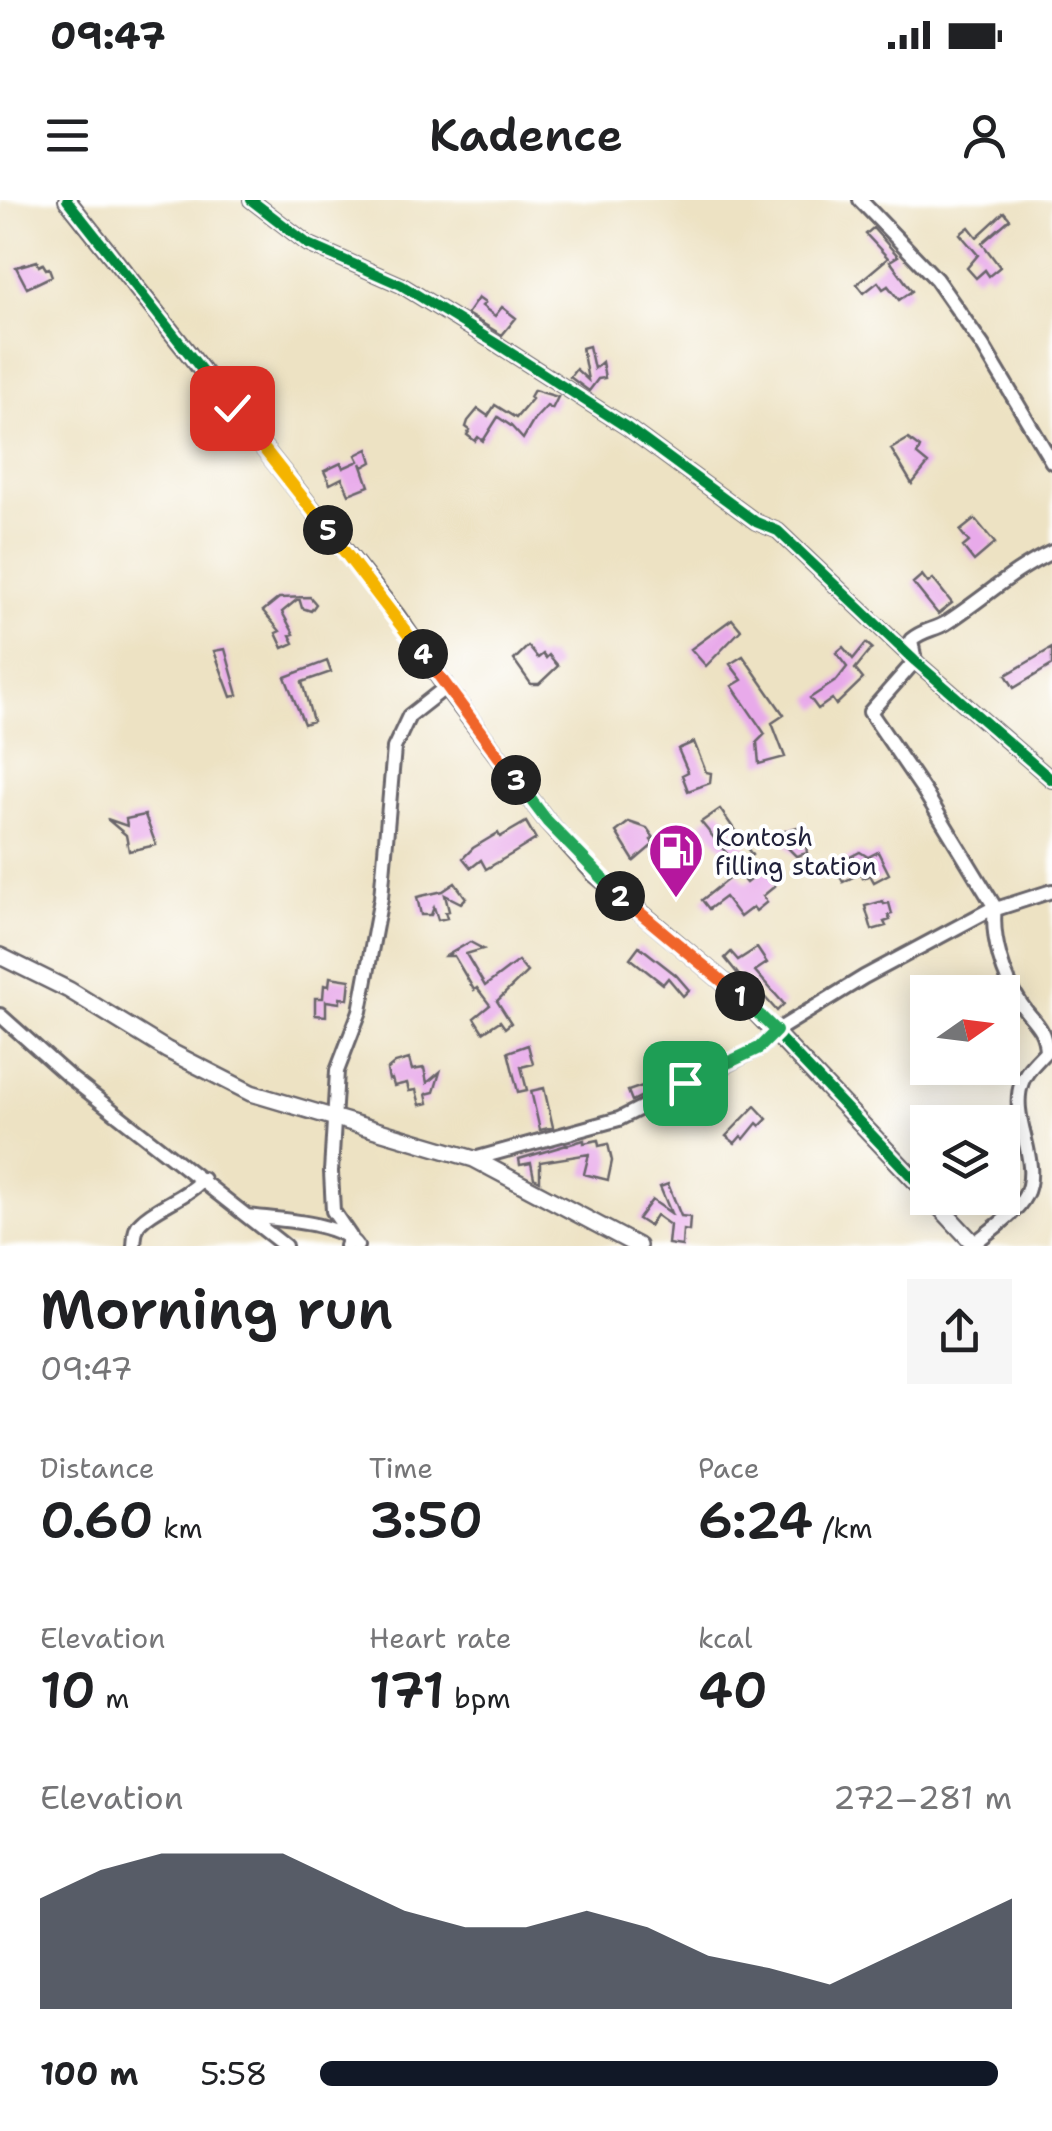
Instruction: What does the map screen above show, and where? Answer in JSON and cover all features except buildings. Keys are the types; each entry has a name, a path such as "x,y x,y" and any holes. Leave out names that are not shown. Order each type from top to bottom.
{"street":[{"path":"67,200 396,615 547,821 595,874 776,1031 910,1176"},
{"path":"251,200 308,244 401,285 497,344 628,428 756,522 778,531 915,660 1052,780"},
{"path":"860,200 936,279 983,346 1052,462"},
{"path":"915,660 910,640 922,630 940,626 1014,573 1052,552"},
{"path":"915,660 870,712 995,907 992,929 1006,976 1021,1005 1040,1025 1046,1051 1021,1083 1020,1104 1030,1170 1027,1191 1016,1207 975,1245 947,1215"},
{"path":"351,1243 334,1210 331,1172 337,1072 360,1011 380,898 394,748 409,716 446,687"},
{"path":"474,1160 618,1119 759,1048 776,1031 906,953 995,907 1052,892"},
{"path":"0,956 70,990 167,1050 251,1093 474,1160 638,1246"},
{"path":"0,1015 67,1075 285,1246"},
{"path":"134,1246 140,1222 190,1193 203,1179"},
{"path":"246,1216 324,1227 351,1243"}],"cycle path":[{"path":"67,200 396,615 547,821 595,874 740,996 910,1175"},
{"path":"251,200 308,244 401,285 497,344 628,428 756,522 778,531 915,661 1052,780"}],"place":[{"name":"Kontosh filling station","path":"676,900"}],"route":[{"path":"232,408 396,615 547,821 595,874 776,1031 759,1048 685,1083"}]}
